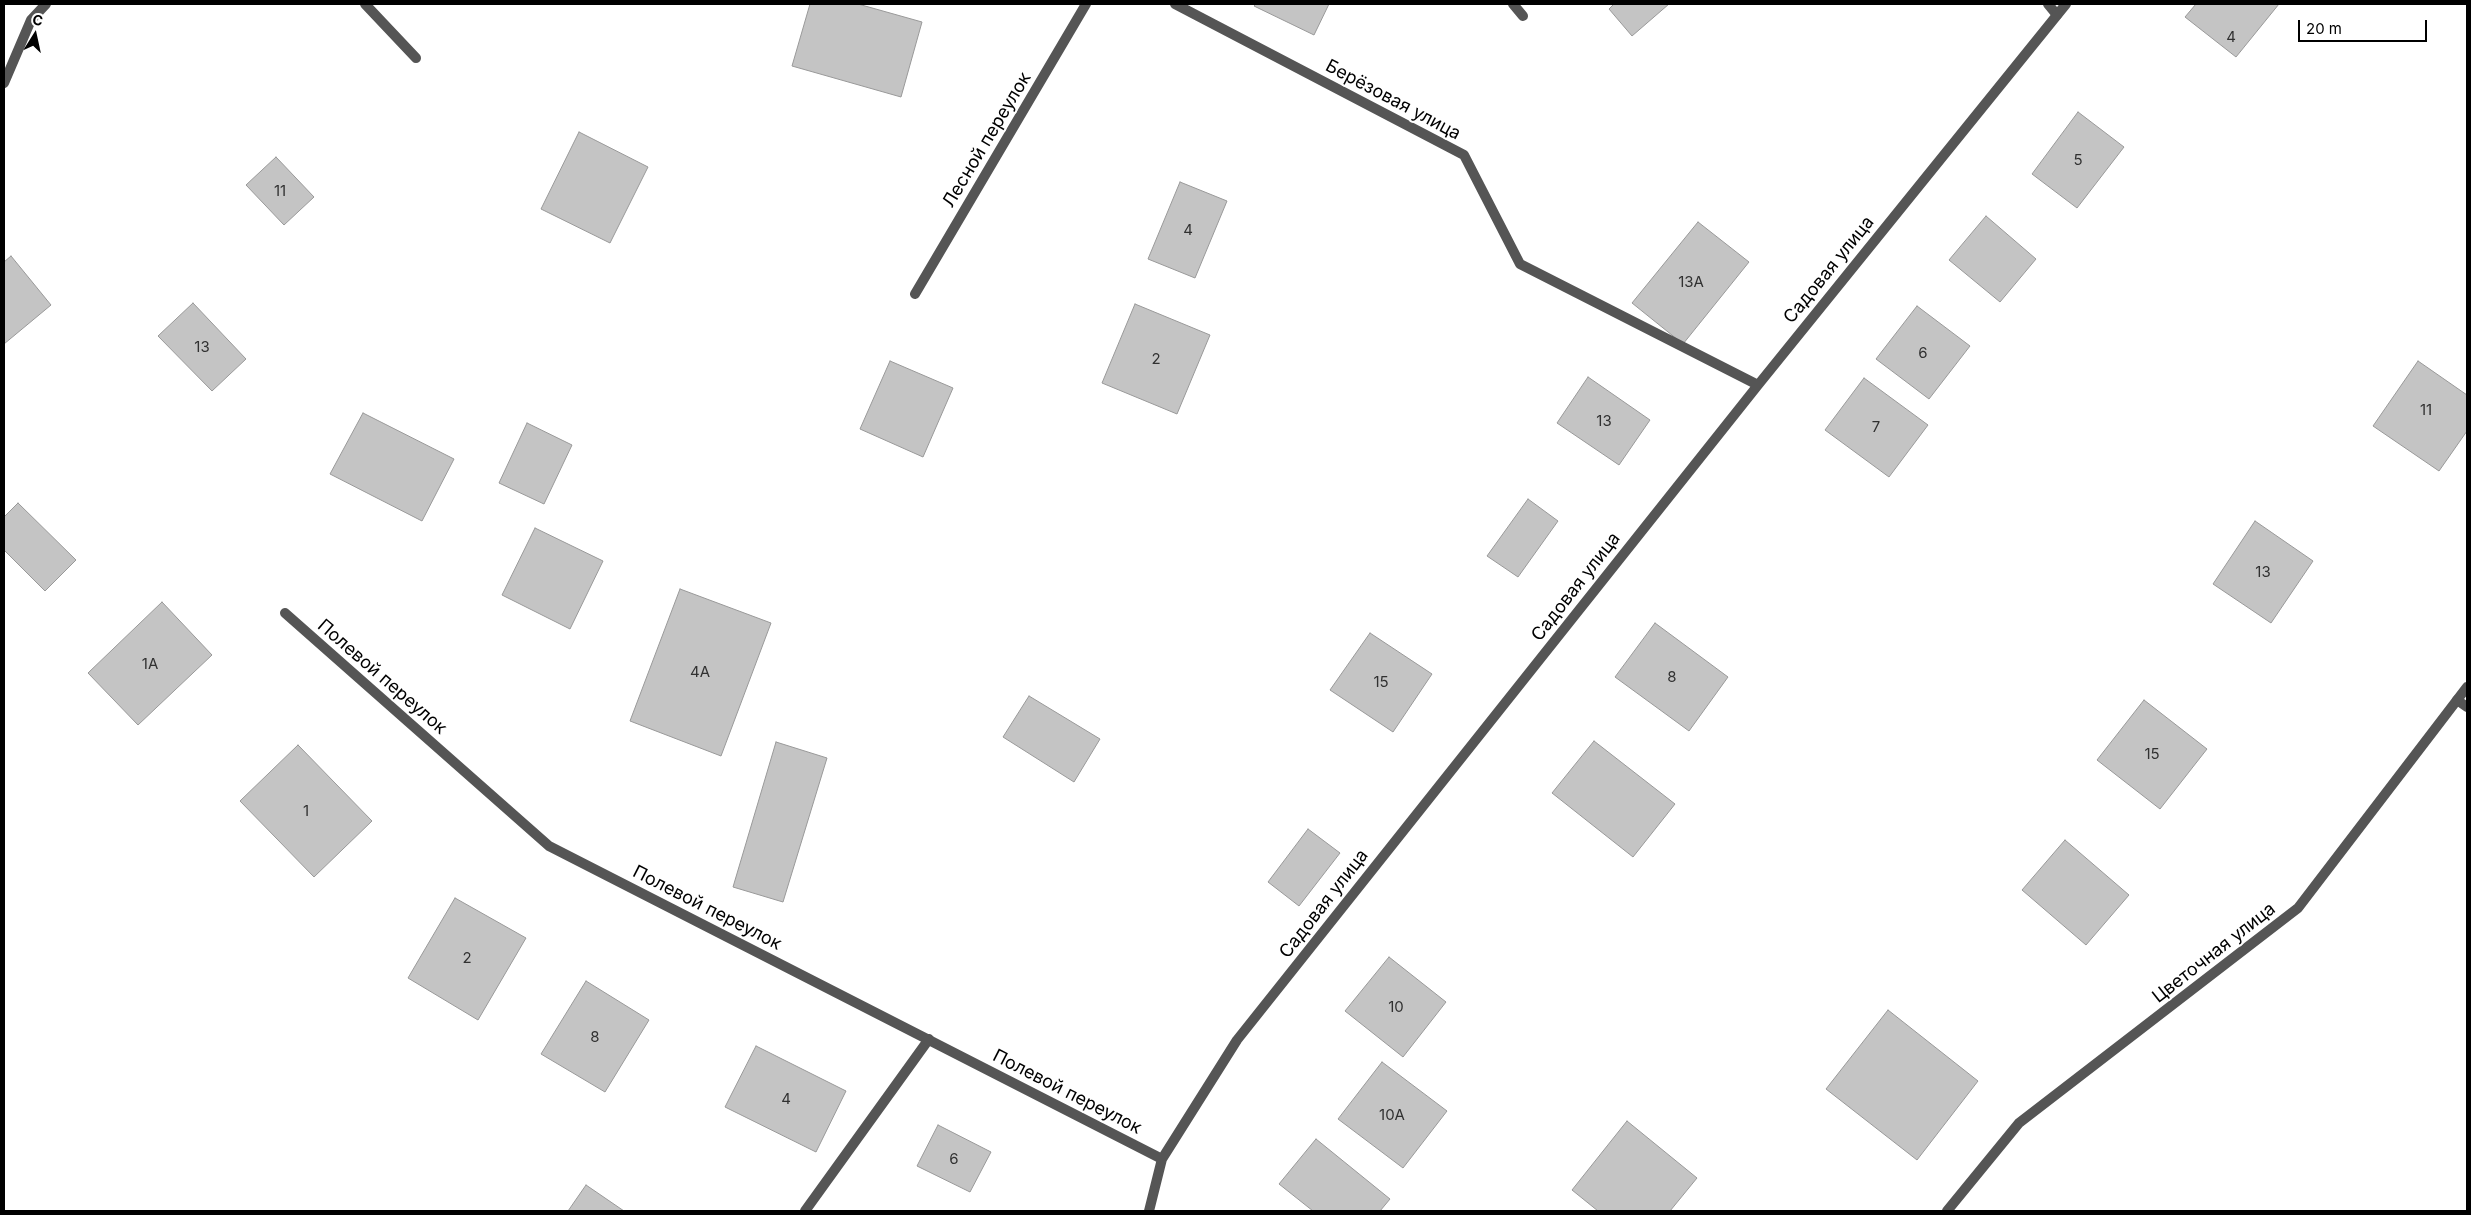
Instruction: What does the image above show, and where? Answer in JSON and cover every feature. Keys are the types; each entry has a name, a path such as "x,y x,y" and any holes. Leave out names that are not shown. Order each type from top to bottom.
{"street":[{"path":"4,83 31,20 46,4"},
{"path":"365,4 416,58"},
{"name":"Лесной переулок","path":"915,294 1086,4"},
{"name":"Берёзовая улица","path":"1175,4 1464,155 1520,264 1758,385"},
{"path":"1513,4 1523,16"},
{"path":"2048,4 2057,15"},
{"name":"Садовая улица","path":"1149,1211 1162,1159 1237,1040 1758,385 2066,4"},
{"name":"Полевой переулок","path":"285,613 549,846 1162,1159"},
{"name":"Цветочная улица","path":"1947,1211 2019,1123 2298,908 2467,688"},
{"path":"2457,700 2467,707"},
{"path":"805,1211 929,1040"}],"building":[{"path":"810,4 858,4 922,22 901,97 792,66"},
{"path":"1256,4 1329,4 1314,35 1254,6"},
{"path":"1614,4 1669,4 1632,36 1609,9"},
{"path":"2196,4 2279,4 2236,57 2185,17"},
{"path":"2078,112 2124,147 2077,208 2032,174"},
{"path":"579,132 648,167 610,243 541,209"},
{"path":"276,157 314,197 284,225 246,185"},
{"path":"1180,182 1227,201 1195,278 1148,259"},
{"path":"1986,216 2036,259 2000,302 1949,260"},
{"path":"1698,222 1749,262 1683,344 1632,303"},
{"path":"11,256 51,305 4,344 4,262"},
{"path":"193,303 246,359 212,391 158,336"},
{"path":"1135,304 1210,335 1177,414 1102,383"},
{"path":"1917,306 1970,346 1929,399 1876,359"},
{"path":"890,361 953,388 923,457 860,429"},
{"path":"2418,361 2467,395 2467,431 2439,471 2373,426"},
{"path":"1588,377 1650,420 1619,465 1557,423"},
{"path":"1864,378 1928,425 1889,477 1825,430"},
{"path":"363,413 454,459 422,521 330,474"},
{"path":"527,423 572,445 544,504 499,483"},
{"path":"1528,499 1558,521 1518,577 1487,556"},
{"path":"18,503 76,560 45,591 4,550 4,517"},
{"path":"2255,521 2313,561 2271,623 2213,584"},
{"path":"535,528 603,561 570,629 502,595"},
{"path":"680,589 771,623 721,756 630,721"},
{"path":"162,602 212,655 138,725 88,673"},
{"path":"1655,623 1728,677 1689,731 1615,677"},
{"path":"1370,633 1432,674 1393,732 1330,690"},
{"path":"1029,696 1100,739 1074,782 1003,737"},
{"path":"2144,700 2207,749 2160,809 2097,760"},
{"path":"1594,741 1675,804 1633,857 1552,793"},
{"path":"776,742 827,758 783,902 733,887"},
{"path":"298,745 372,821 314,877 240,801"},
{"path":"1308,829 1340,853 1299,906 1268,882"},
{"path":"2065,840 2129,895 2086,945 2022,890"},
{"path":"455,898 526,938 478,1020 408,978"},
{"path":"1389,957 1446,1002 1403,1057 1345,1011"},
{"path":"586,981 649,1020 605,1092 541,1054"},
{"path":"1888,1010 1978,1081 1917,1160 1826,1089"},
{"path":"756,1046 846,1091 816,1152 725,1107"},
{"path":"1382,1062 1447,1111 1403,1168 1338,1119"},
{"path":"1627,1121 1697,1178 1670,1211 1598,1211 1572,1190"},
{"path":"938,1125 991,1152 970,1192 917,1166"},
{"path":"1316,1139 1390,1199 1380,1211 1313,1211 1279,1184"},
{"path":"586,1185 624,1211 568,1211"}]}
